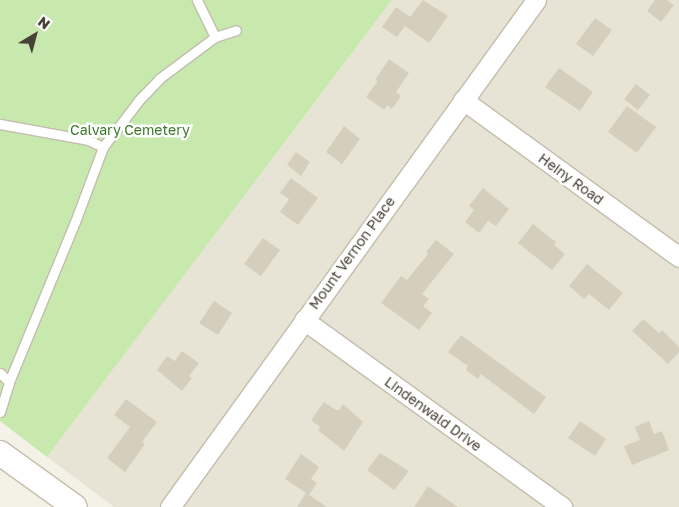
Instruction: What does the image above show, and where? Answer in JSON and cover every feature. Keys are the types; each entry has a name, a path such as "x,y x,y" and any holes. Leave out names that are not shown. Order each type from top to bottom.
{"street":[{"name":"Mount Vernon Place","path":"170,507 536,0"},
{"name":"Heiny Road","path":"463,100 679,257"},
{"name":"Lindenwald Drive","path":"304,320 562,507"},
{"path":"0,453 75,507"}],"lane":[{"path":"196,0 215,37"},
{"path":"0,412 9,382 75,222 103,147 160,78 215,37 236,30"},
{"path":"0,124 88,140 103,147"},
{"path":"0,373 9,382"}],"shaded area":[{"path":"392,0 679,0 679,507 114,507 47,457"}],"green space":[{"name":"Calvary Cemetery","path":"0,0 392,0 47,457 0,421"}],"building":[{"path":"423,0 448,16 429,43 405,26 397,37 382,27 396,7 410,17"},
{"path":"655,0 667,0 674,5 661,22 647,11"},
{"path":"595,18 612,30 593,56 576,44"},
{"path":"389,59 409,73 396,92 401,96 392,109 387,105 384,110 366,97 378,81 375,80"},
{"path":"559,68 593,92 580,111 545,87"},
{"path":"636,84 650,95 638,110 624,99"},
{"path":"627,106 656,127 637,153 608,132"},
{"path":"344,126 360,139 342,164 326,152"},
{"path":"296,152 310,162 301,176 287,165"},
{"path":"291,178 318,198 298,225 280,212 289,199 280,193"},
{"path":"483,188 509,209 496,226 488,221 479,233 465,222 474,210 469,206"},
{"path":"533,224 556,242 554,245 565,254 552,270 518,243"},
{"path":"263,238 280,250 261,276 244,264"},
{"path":"436,240 454,254 422,294 429,299 423,306 432,313 419,330 381,303 401,276 407,280 428,254 426,252"},
{"path":"587,264 623,293 609,310 589,294 584,299 569,286"},
{"path":"214,301 232,313 218,335 199,323"},
{"path":"643,319 659,333 662,330 679,347 679,352 668,364 632,331"},
{"path":"461,335 546,397 534,414 481,374 478,379 466,370 468,366 448,352"},
{"path":"182,351 199,363 189,376 192,378 182,391 157,370 167,356 175,361"},
{"path":"126,399 157,422 142,442 145,444 125,472 107,458 130,427 114,415"},
{"path":"324,402 336,410 339,410 343,404 363,422 344,451 318,430 320,427 311,420"},
{"path":"580,421 606,439 595,456 568,438"},
{"path":"649,421 654,434 662,431 669,450 632,465 624,446 640,440 635,427"},
{"path":"380,453 409,471 394,490 367,470"},
{"path":"301,454 319,467 311,479 317,483 309,495 327,507 297,507 306,493 285,479"},
{"path":"428,486 458,507 414,507"}]}
